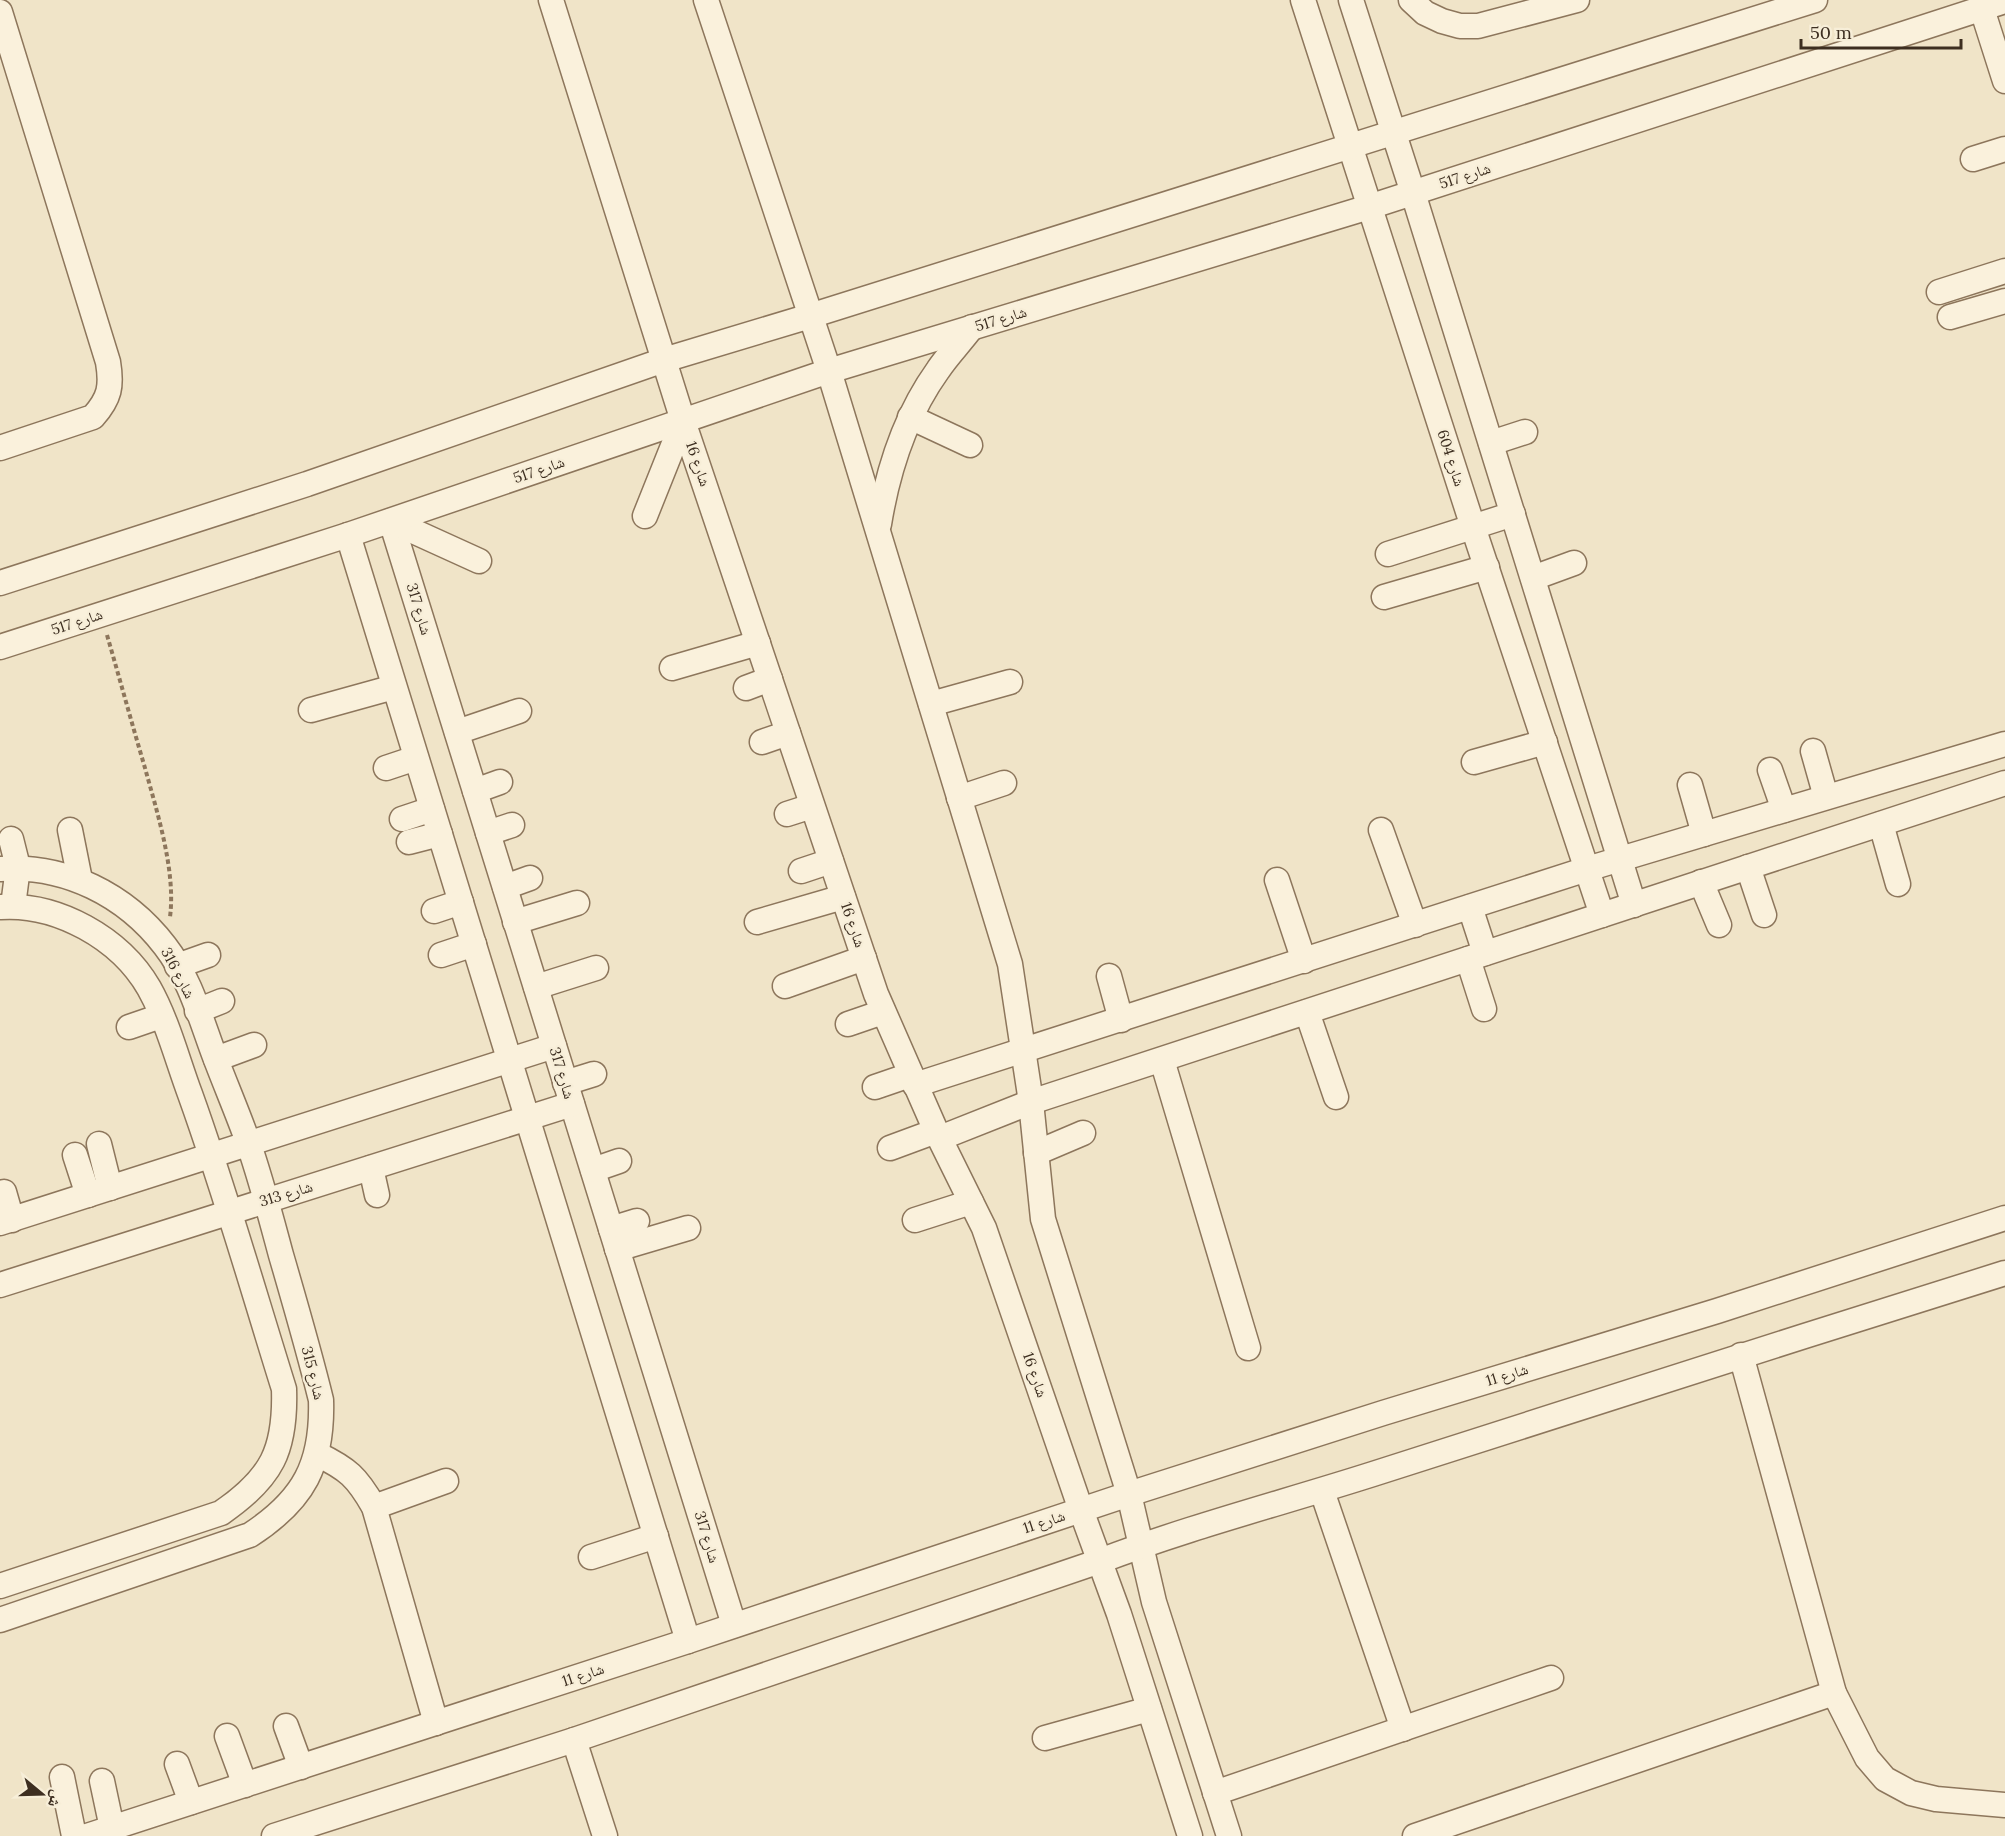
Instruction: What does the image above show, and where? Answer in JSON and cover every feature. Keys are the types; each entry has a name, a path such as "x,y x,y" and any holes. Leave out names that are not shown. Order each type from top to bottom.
{"street":[{"name":"شارع 16","path":"551,0 683,421 864,958 883,1012 913,1080 984,1228 1119,1614 1190,1836"},
{"path":"706,0 829,371 1010,964 1031,1102 1043,1219 1129,1494 1154,1602 1229,1836"},
{"name":"شارع 604","path":"1303,0 1486,567 1602,915"},
{"path":"1351,0 1634,905"},
{"path":"1411,0 1425,13 1460,26 1478,26 1577,0"},
{"path":"0,583 307,484 664,360 1815,0"},
{"name":"شارع 517","path":"0,647 391,521 829,371 1369,207 2005,1"},
{"path":"1982,9 2005,81"},
{"path":"0,12 111,377 109,392 103,406 93,417 0,448"},
{"path":"1973,159 2005,148"},
{"path":"1940,292 2005,272"},
{"path":"1950,317 2005,301"},
{"path":"878,532 884,492 910,417 937,371 972,327"},
{"path":"910,417 970,446"},
{"path":"645,516 683,421"},
{"path":"1491,443 1525,432"},
{"path":"1388,554 1513,514"},
{"path":"391,521 479,561"},
{"name":"شارع 317","path":"391,521 734,1625"},
{"path":"348,535 688,1641"},
{"path":"1533,578 1574,563"},
{"path":"1384,597 1486,567"},
{"path":"672,668 758,643"},
{"path":"746,688 770,679"},
{"path":"931,704 1010,682"},
{"path":"311,710 394,687"},
{"path":"456,732 519,711"},
{"path":"762,742 788,733"},
{"path":"1474,762 1545,742"},
{"path":"875,1087 913,1080 1024,1051 1587,869 2005,744"},
{"path":"1813,751 1826,797"},
{"path":"386,768 416,758"},
{"path":"1770,770 1784,810"},
{"path":"475,791 500,782"},
{"path":"959,798 1004,783"},
{"path":"890,1148 938,1135 1031,1102 2005,783"},
{"path":"1690,785 1704,834"},
{"path":"787,814 812,806"},
{"path":"402,819 432,809"},
{"path":"1881,824 1898,884"},
{"path":"488,833 512,825"},
{"path":"70,830 80,880"},
{"path":"1381,831 1415,925"},
{"path":"409,842 440,834"},
{"path":"0,1586 221,1513 245,1496 265,1474 278,1448 285,1418 284,1389 230,1212 161,1016 148,987 123,955 91,930 54,913 7,907 11,839"},
{"path":"801,871 831,861"},
{"path":"1748,867 1764,915"},
{"name":"شارع 316","path":"9,868 50,871 80,880 108,894 140,917 172,956 186,981 249,1144"},
{"path":"505,887 530,878"},
{"path":"1277,880 1304,961"},
{"path":"1701,882 1719,925"},
{"path":"757,922 843,897"},
{"path":"434,912 460,902"},
{"path":"516,922 577,903"},
{"path":"1470,907 1484,1009"},
{"path":"441,955 474,944"},
{"path":"172,956 208,955"},
{"path":"785,986 864,958"},
{"path":"536,987 596,968"},
{"path":"1109,976 1121,1020"},
{"path":"197,1011 222,1001"},
{"path":"848,1024 883,1012"},
{"path":"1307,1012 1336,1097"},
{"path":"129,1027 161,1016"},
{"path":"216,1059 254,1045"},
{"path":"4,1192 6,1222 554,1046"},
{"path":"1162,1060 1248,1348"},
{"name":"شارع 313","path":"0,1284 527,1118 569,1093 594,1074"},
{"path":"1036,1153 1083,1133"},
{"path":"99,1144 99,1192"},
{"name":"شارع 315","path":"0,1620 250,1535 273,1520 292,1501 307,1479 317,1454 321,1427 321,1400 249,1144"},
{"path":"75,1155 99,1192"},
{"path":"593,1170 619,1161"},
{"path":"371,1168 377,1194"},
{"path":"915,1220 971,1202"},
{"name":"شارع 11","path":"87,1836 688,1641 1129,1494 1394,1409 1717,1311 2005,1218"},
{"path":"614,1239 637,1221"},
{"path":"614,1239 688,1228"},
{"path":"274,1836 574,1740 1141,1545 1322,1491 1741,1355 2005,1273"},
{"path":"1741,1355 1834,1693 1867,1758 1885,1779 1911,1793 1936,1799 2005,1805"},
{"path":"317,1454 341,1465 361,1484 374,1508 436,1723"},
{"path":"374,1508 446,1481"},
{"path":"1322,1491 1402,1729"},
{"path":"168,1531 179,1559"},
{"path":"591,1557 656,1536"},
{"path":"1215,1792 1551,1678"},
{"path":"1414,1836 1834,1693"},
{"path":"1045,1738 1149,1709"},
{"path":"286,1726 301,1767"},
{"path":"226,1736 245,1785"},
{"path":"574,1740 605,1836"},
{"path":"177,1764 191,1802"},
{"path":"62,1777 74,1836"},
{"path":"102,1781 112,1828"}],"path":[{"path":"101,614 159,821 167,863 172,956"}]}
